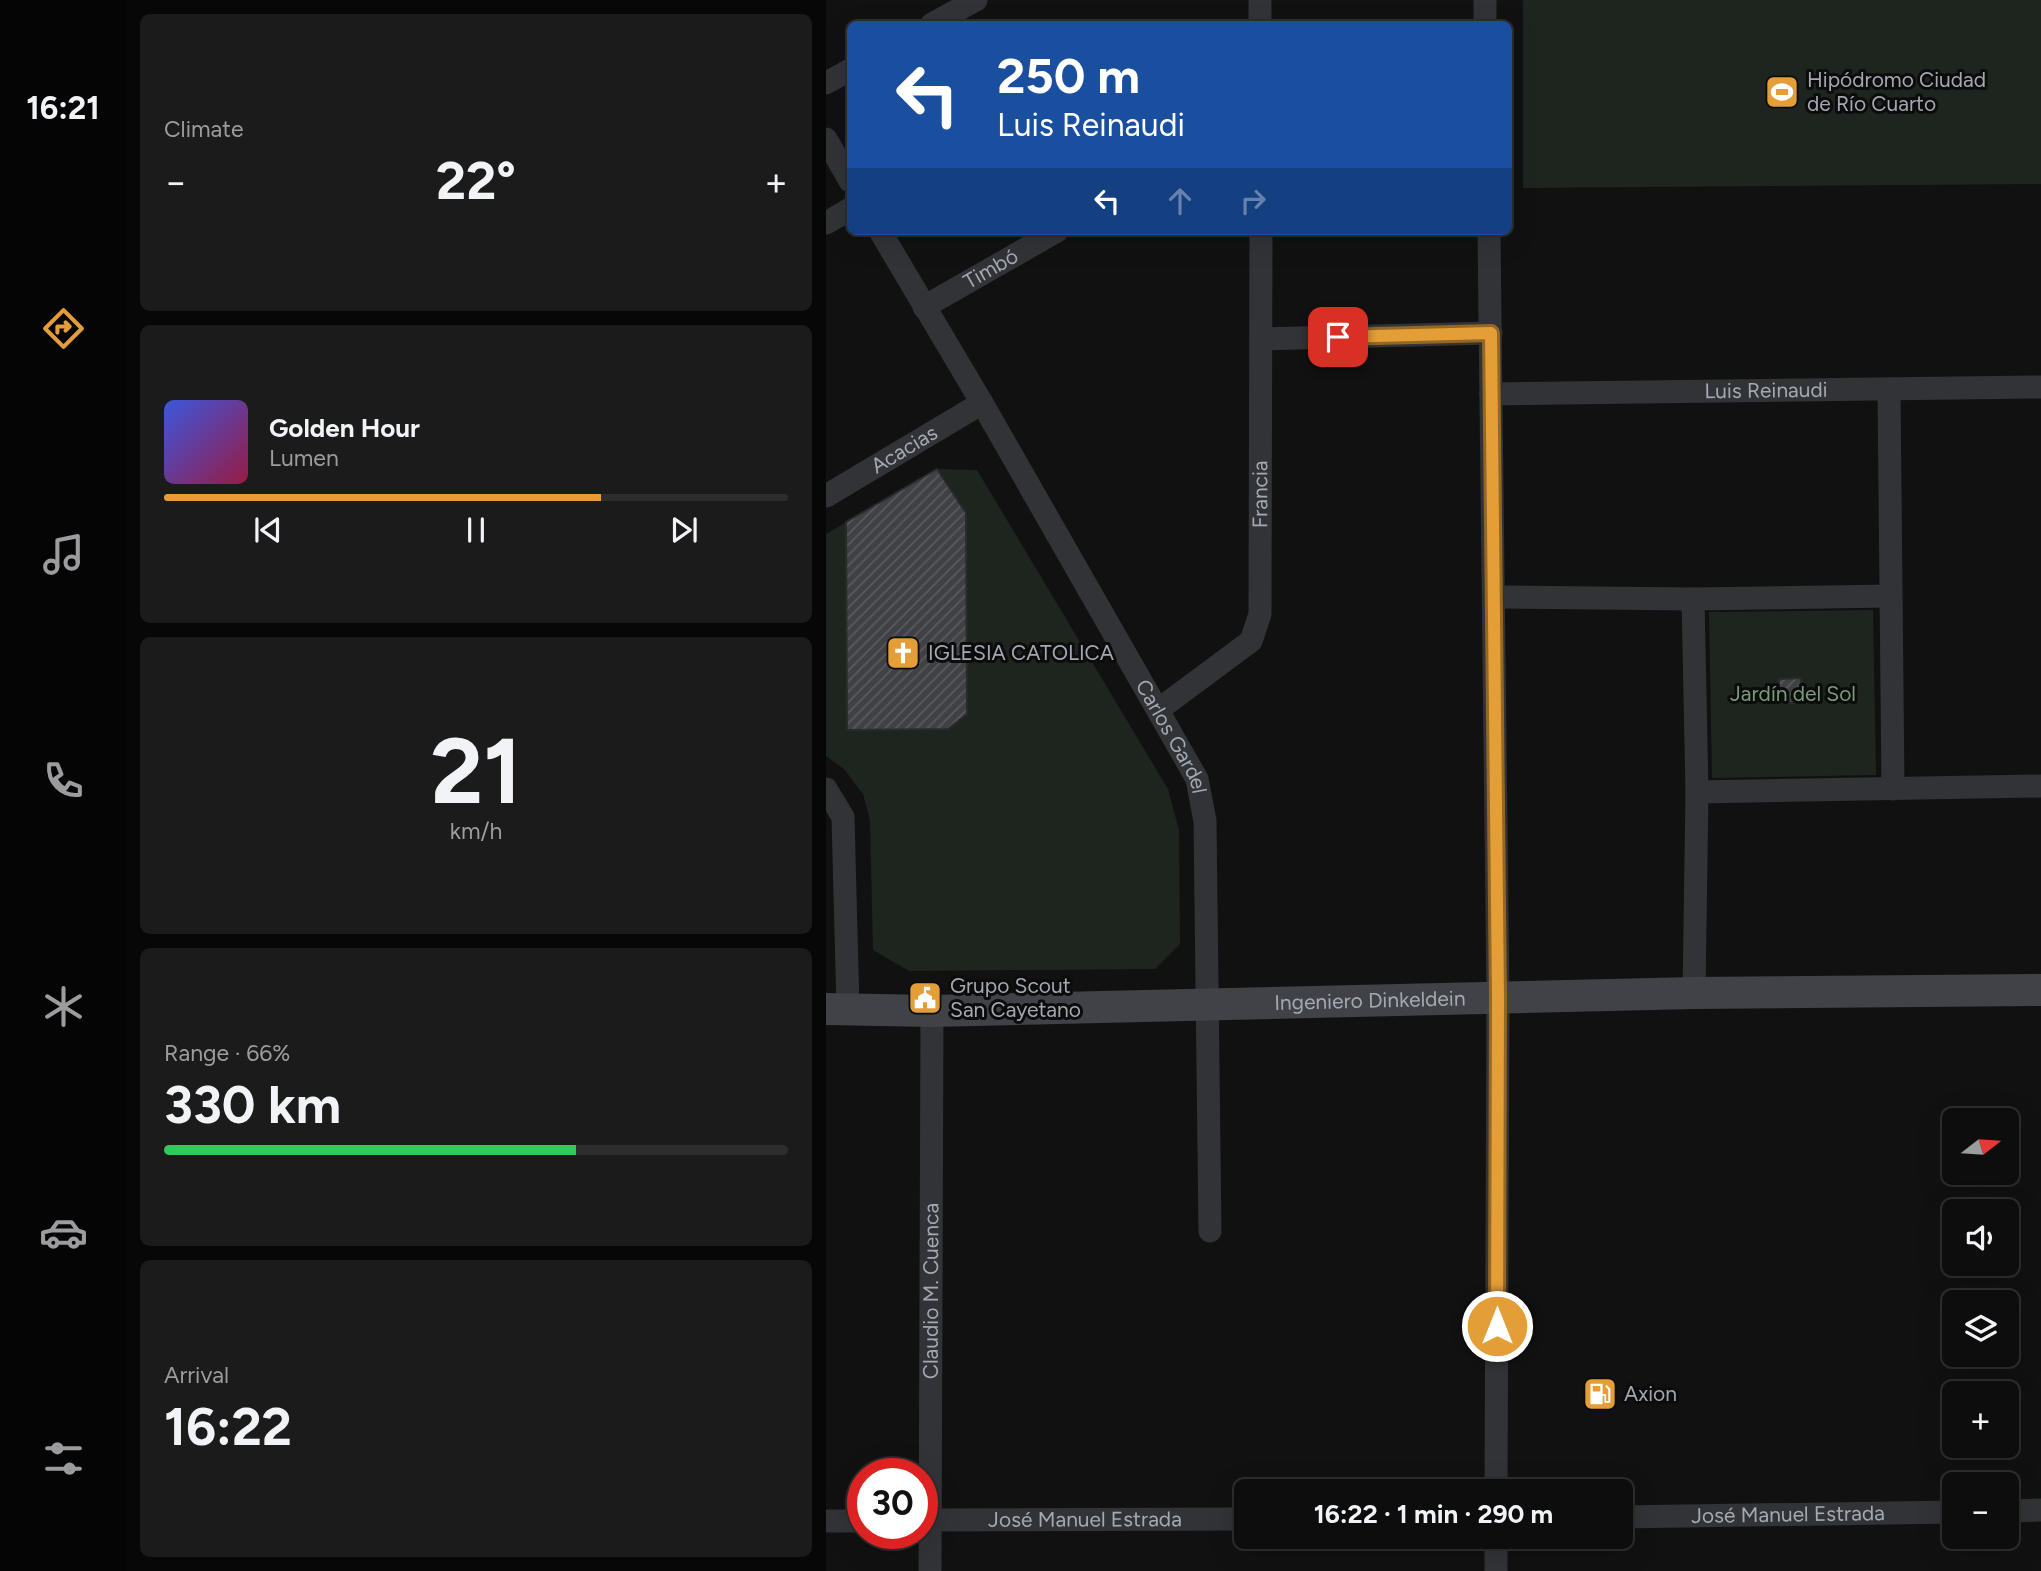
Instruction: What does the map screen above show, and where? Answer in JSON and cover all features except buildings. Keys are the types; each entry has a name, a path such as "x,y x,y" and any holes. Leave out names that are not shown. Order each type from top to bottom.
{"main road":[{"name":"Ingeniero Dinkeldein","path":"837,1009 932,1011 1694,993 2041,990"}],"street":[{"path":"938,21 976,0"},
{"path":"1260,0 1260,21"},
{"path":"1485,0 1486,21"},
{"path":"826,83 847,72"},
{"path":"826,139 847,176"},
{"path":"826,223 847,211"},
{"name":"Carlos Gardel","path":"882,235 982,403 1197,779 1205,821 1210,1231"},
{"name":"Timbó","path":"924,307 1050,235"},
{"name":"Francia","path":"1158,710 1251,642 1260,614 1261,235"},
{"path":"1489,235 1498,998 1496,1479"},
{"path":"1261,339 1491,333"},
{"name":"Luis Reinaudi","path":"1491,394 2041,387"},
{"path":"1889,389 1893,789"},
{"name":"Acacias","path":"826,496 982,403"},
{"path":"1495,597 1693,599 1890,596"},
{"path":"1693,599 1697,792 1694,993"},
{"path":"1697,792 2041,786"},
{"path":"826,789 843,817 837,1009"},
{"name":"Claudio M. Cuenca","path":"927,1458 932,1011"},
{"path":"2019,1511 2041,1510"},
{"name":"José Manuel Estrada","path":"1633,1517 1942,1512"},
{"name":"José Manuel Estrada","path":"938,1520 1234,1520"},
{"path":"826,1521 847,1521"},
{"name":"Claudio M. Cuenca","path":"928,1549 930,1571"},
{"path":"1496,1549 1496,1571"}],"green space":[{"name":"Hipódromo Ciudad de Río Cuarto","path":"1523,0 2041,0 2041,184 1523,188"},
{"path":"937,469 977,470 1168,789 1179,830 1180,944 1155,969 909,971 873,950 870,820 863,794 844,769 826,756 826,534"},
{"name":"Jardín del Sol","path":"1873,610 1876,775 1712,778 1709,612"}],"place":[{"name":"Hipódromo Ciudad de Río Cuarto","path":"1782,92"},
{"name":"IGLESIA CATOLICA","path":"903,653"},
{"name":"Grupo Scout San Cayetano","path":"925,998"},
{"name":"Axion","path":"1600,1394"}],"route":[{"path":"1338,337 1491,333 1498,998 1497,1326"}]}
